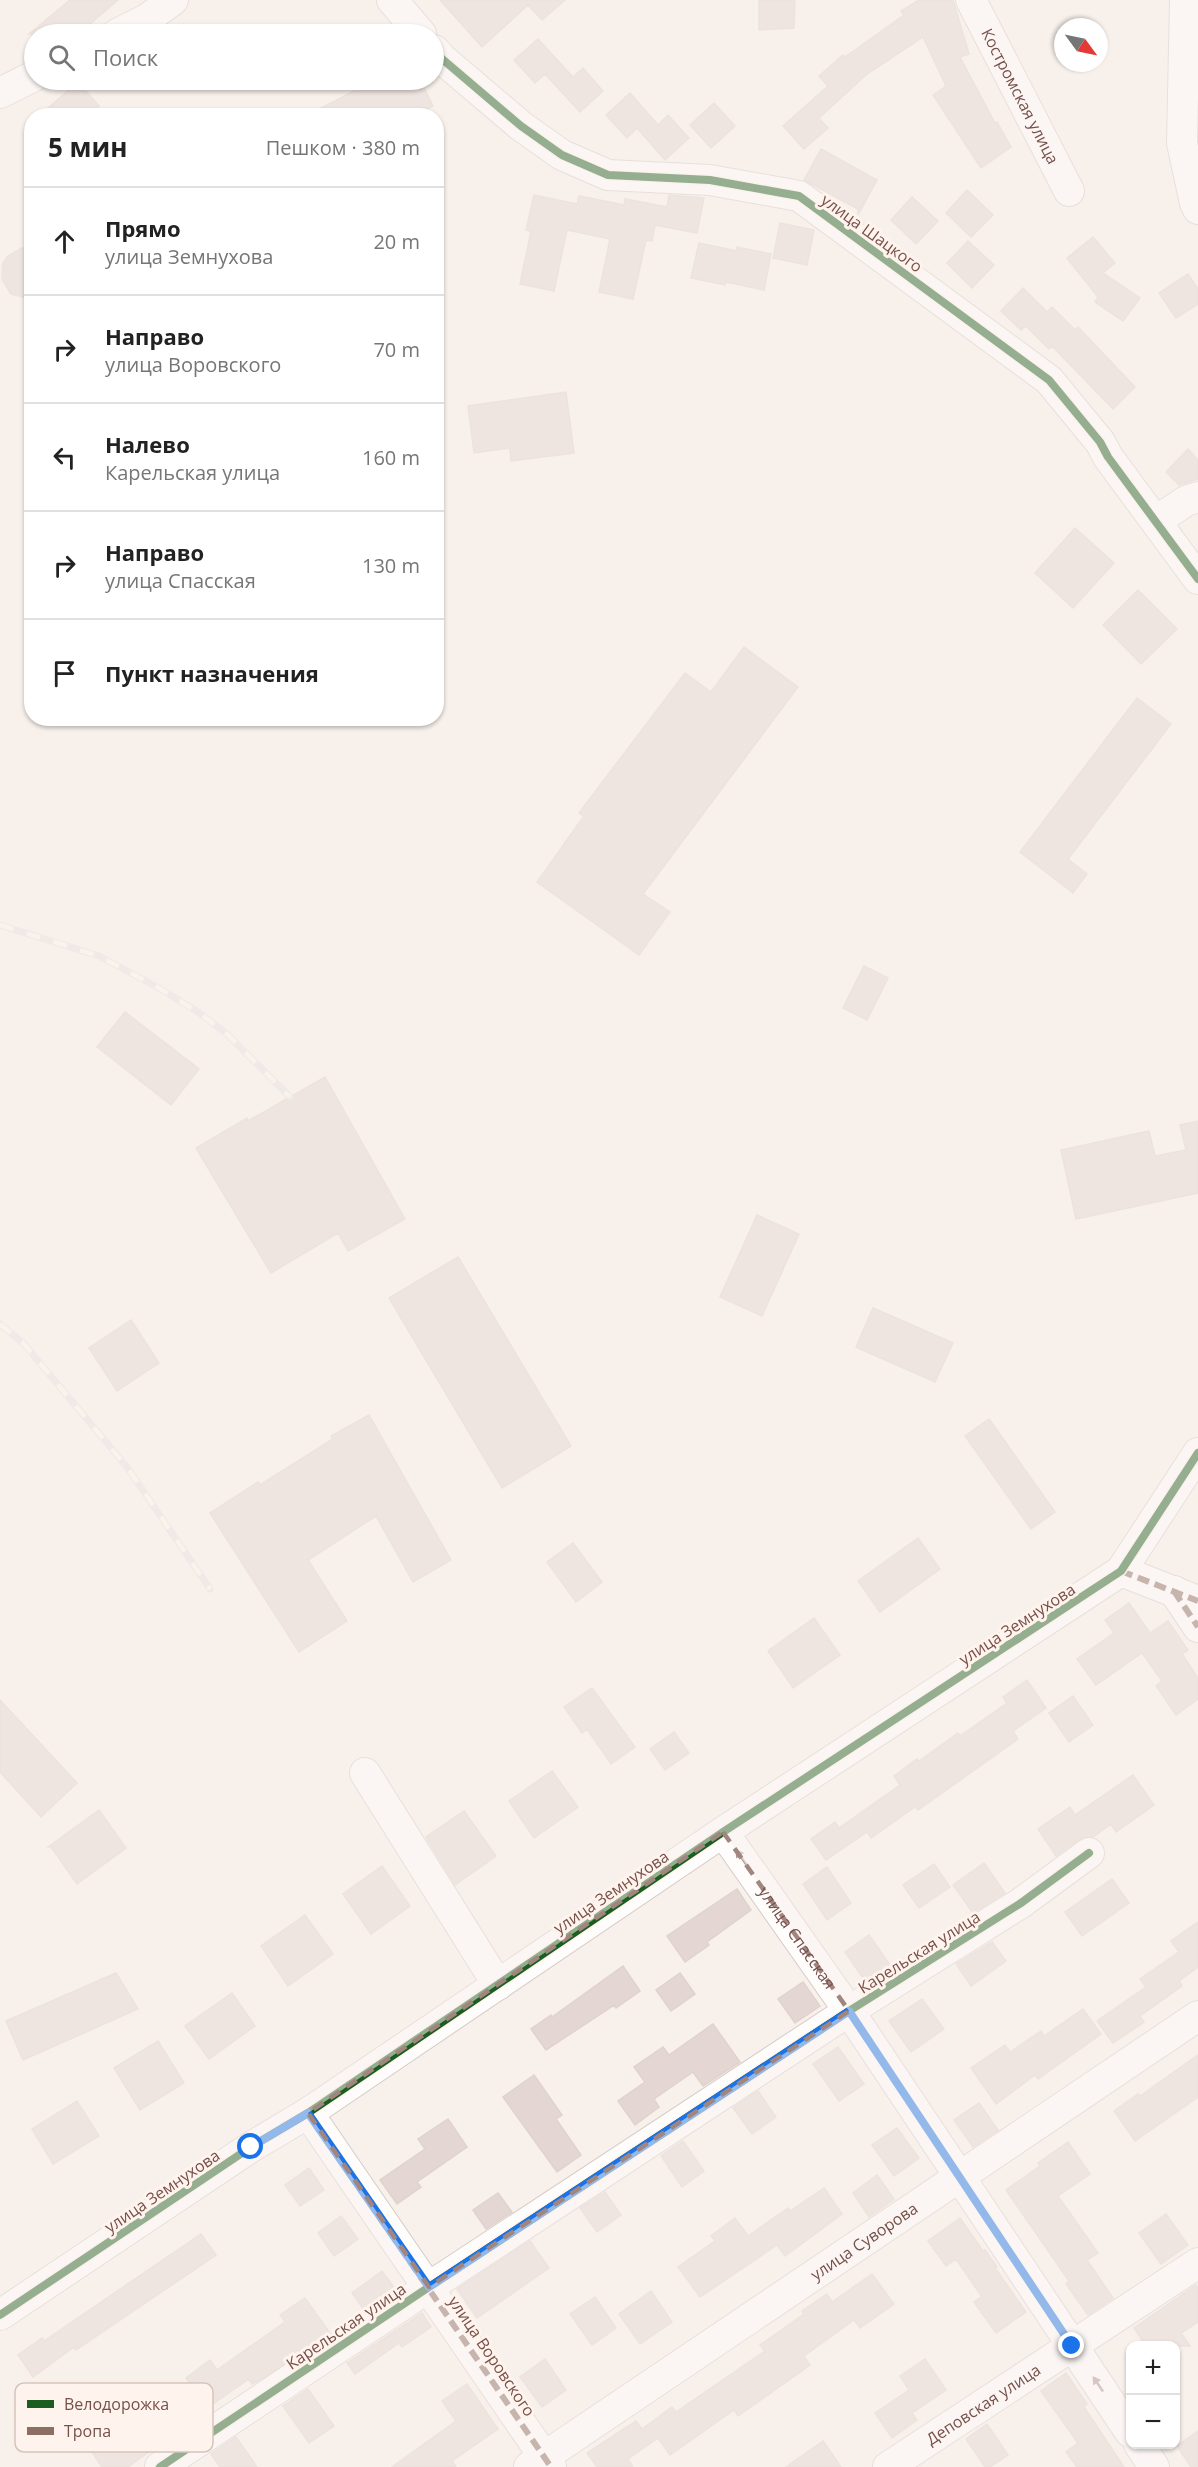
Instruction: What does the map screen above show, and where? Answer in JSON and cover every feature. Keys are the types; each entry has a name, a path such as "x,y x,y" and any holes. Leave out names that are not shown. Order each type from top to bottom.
{"street":[{"path":"137,24 173,0"},
{"path":"392,0 412,24"},
{"name":"Костромская улица","path":"971,0 1069,191"},
{"path":"1185,0 1190,149 1195,203 1198,208"},
{"name":"улица Шацкого","path":"444,59 521,126 562,154 608,175 710,180 799,196 1049,380 1100,442 1108,458 1198,579"},
{"path":"0,93 24,81"},
{"path":"1156,521 1186,501 1198,497"},
{"name":"улица Земнухова","path":"0,2315 251,2147 308,2113 723,1832 1121,1571 1198,1453"},
{"path":"1121,1571 1186,1596 1198,1628"},
{"path":"365,1773 498,1985"},
{"name":"улица Спасская","path":"723,1832 849,2011 1126,2425"},
{"name":"Карельская улица","path":"213,2431 849,2011 1021,1903 1089,1853"},
{"name":"улица Суворова","path":"541,2464 1198,2016"},
{"name":"улица Воровского","path":"308,2113 429,2287 541,2464"},
{"name":"Деповская улица","path":"888,2467 1198,2263"},
{"path":"1142,2449 1154,2467"},
{"name":"Карельская улица","path":"159,2467 182,2452"}],"highlighted area":[{"path":"723,1832 849,2011 429,2287 308,2113"}],"building":[{"path":"70,0 118,0 90,24 41,24"},
{"path":"440,0 565,0 542,20 528,5 482,47"},
{"path":"759,0 795,0 794,28 759,30"},
{"path":"919,0 953,0 969,54 960,57 995,123 997,122 1011,147 981,168 933,95 946,86 923,37 866,75 819,118 828,128 804,149 783,126 828,86 819,76 843,55 845,57 904,15 901,11"},
{"path":"538,39 573,77 583,68 603,91 580,112 545,74 535,83 514,60"},
{"path":"69,90 85,90 99,106 97,108 48,108"},
{"path":"356,90 425,90 433,106 429,108 321,108"},
{"path":"630,93 658,125 668,115 689,138 665,160 637,128 627,138 606,115"},
{"path":"714,103 735,126 711,148 690,125"},
{"path":"821,149 877,180 858,215 858,209 804,180"},
{"path":"967,190 993,215 971,237 946,213"},
{"path":"534,195 577,204 579,196 624,205 625,199 667,207 669,195 704,198 697,233 655,225 652,241 646,240 633,299 599,292 610,239 567,230 554,291 520,284 531,231 526,230"},
{"path":"912,197 938,221 916,244 891,220"},
{"path":"780,223 814,230 807,265 773,258"},
{"path":"1093,237 1115,263 1103,273 1140,298 1123,321 1095,302 1098,297 1067,258"},
{"path":"968,241 994,265 972,288 947,263"},
{"path":"699,243 737,251 737,247 771,254 764,290 691,278"},
{"path":"24,248 24,297 11,294 2,279 3,263 8,256"},
{"path":"1188,274 1198,289 1198,304 1176,318 1159,293"},
{"path":"1023,288 1047,312 1052,307 1075,330 1078,327 1135,387 1113,409 1052,346 1049,349 1026,326 1021,330 1001,311"},
{"path":"566,392 574,453 511,461 510,448 474,453 468,406"},
{"path":"1188,449 1198,460 1198,479 1179,485 1166,472"},
{"path":"1075,528 1114,563 1073,608 1035,573"},
{"path":"1138,590 1177,629 1141,664 1103,625"},
{"path":"744,647 798,687 643,894 670,912 639,955 537,882 584,816 579,813 685,673 711,692"},
{"path":"1137,698 1171,724 1068,859 1087,874 1073,893 1020,852"},
{"path":"864,966 888,978 867,1020 843,1008"},
{"path":"125,1012 199,1069 171,1105 97,1047"},
{"path":"325,1077 405,1219 348,1251 338,1233 271,1273 196,1148"},
{"path":"1198,1121 1198,1193 1076,1219 1061,1150 1149,1131 1155,1156 1186,1150 1180,1125"},
{"path":"757,1215 799,1234 762,1316 720,1297"},
{"path":"458,1257 571,1446 502,1488 389,1298"},
{"path":"873,1308 953,1343 935,1382 856,1347"},
{"path":"131,1320 159,1363 117,1391 89,1348"},
{"path":"369,1415 451,1560 413,1582 376,1516 308,1560 347,1621 299,1652 210,1513 258,1482 260,1485 333,1439 331,1436"},
{"path":"989,1419 1055,1512 1031,1529 965,1436"},
{"path":"918,1538 940,1569 880,1612 858,1581"},
{"path":"573,1543 602,1582 576,1602 547,1562"},
{"path":"1129,1603 1150,1633 1168,1621 1188,1650 1182,1654 1198,1678 1198,1699 1176,1715 1156,1686 1162,1681 1142,1653 1096,1685 1077,1659 1114,1633 1105,1620"},
{"path":"814,1618 840,1655 793,1688 768,1651"},
{"path":"1027,1680 1046,1708 1013,1731 1018,1739 918,1810 915,1807 871,1838 867,1832 826,1860 811,1839 835,1822 839,1828 900,1785 894,1776 958,1733 960,1736 1007,1703 1003,1697"},
{"path":"592,1688 635,1747 611,1764 587,1729 582,1733 564,1707"},
{"path":"1073,1696 1093,1725 1069,1742 1049,1713"},
{"path":"0,1700 77,1783 41,1817 0,1772"},
{"path":"674,1732 689,1753 665,1770 650,1749"},
{"path":"552,1771 578,1807 534,1838 509,1801"},
{"path":"1133,1775 1154,1805 1116,1832 1111,1824 1093,1837 1079,1839 1056,1856 1038,1829 1070,1807 1075,1815"},
{"path":"99,1810 126,1848 77,1884 51,1847 48,1847"},
{"path":"464,1811 496,1856 455,1885 426,1837"},
{"path":"984,1863 1005,1893 973,1913 953,1885"},
{"path":"934,1864 950,1887 919,1908 903,1885"},
{"path":"382,1866 410,1906 371,1934 343,1894"},
{"path":"827,1867 851,1903 827,1920 803,1884"},
{"path":"1112,1879 1129,1903 1082,1936 1065,1912"},
{"path":"737,1889 751,1910 707,1942 709,1945 685,1962 667,1936"},
{"path":"305,1915 333,1954 288,1986 261,1946"},
{"path":"1198,1922 1198,1967 1179,1981 1182,1986 1140,2016 1144,2022 1113,2043 1097,2021 1146,1987 1140,1979 1179,1952 1171,1941"},
{"path":"869,1935 890,1965 865,1981 845,1952"},
{"path":"992,1942 1006,1961 971,1986 956,1964"},
{"path":"623,1966 640,1991 616,2008 614,2005 546,2050 531,2029 551,2015 552,2017"},
{"path":"116,1973 138,2009 23,2060 6,2021"},
{"path":"680,1973 695,1994 671,2011 656,1990"},
{"path":"803,1982 820,2006 795,2023 778,1999"},
{"path":"232,1993 255,2026 209,2059 185,2026"},
{"path":"922,1999 944,2029 911,2052 889,2021"},
{"path":"1083,2009 1101,2034 1038,2079 1035,2075 996,2104 971,2068 1005,2045 1010,2052 1041,2031 1044,2036"},
{"path":"713,2024 740,2062 703,2086 693,2072 654,2099 659,2107 635,2125 618,2101 645,2082 634,2067 663,2047 669,2055"},
{"path":"158,2041 184,2083 140,2110 114,2068"},
{"path":"838,2047 864,2084 839,2101 813,2064"},
{"path":"1198,2055 1198,2097 1135,2141 1114,2111 1138,2094 1140,2096"},
{"path":"534,2075 562,2115 556,2119 581,2155 557,2172 503,2097"},
{"path":"758,2091 776,2117 752,2134 733,2108"},
{"path":"77,2101 99,2136 53,2164 32,2129"},
{"path":"979,2103 998,2130 973,2147 954,2120"},
{"path":"448,2119 467,2147 417,2182 421,2187 397,2204 380,2180 425,2149 418,2139"},
{"path":"897,2128 919,2158 894,2176 872,2145"},
{"path":"683,2141 704,2171 682,2187 661,2156"},
{"path":"1068,2142 1090,2174 1058,2196 1098,2253 1087,2260 1113,2298 1088,2315 1066,2284 1069,2281 1006,2190 1040,2166 1038,2163"},
{"path":"309,2168 324,2190 300,2206 285,2185"},
{"path":"877,2175 894,2199 869,2217 853,2193"},
{"path":"824,2188 842,2214 785,2256 777,2245 700,2297 678,2267 715,2241 711,2236 735,2218 748,2236 788,2208 790,2211"},
{"path":"605,2192 621,2215 597,2232 580,2208"},
{"path":"498,2193 512,2212 486,2229 473,2210"},
{"path":"1166,2214 1188,2245 1161,2264 1139,2233"},
{"path":"341,2216 358,2239 334,2256 318,2233"},
{"path":"960,2218 997,2267 995,2268 1026,2312 996,2333 974,2302 982,2297 956,2259 946,2266 928,2241"},
{"path":"201,2234 216,2255 76,2350 74,2347 33,2377 18,2355 42,2338 44,2341"},
{"path":"530,2241 549,2268 477,2318 457,2289"},
{"path":"382,2271 395,2289 364,2310 352,2293"},
{"path":"872,2274 894,2304 860,2328 854,2320 804,2356 810,2365 738,2416 734,2410 670,2455 658,2438 628,2459 633,2467 597,2467 587,2453 636,2421 642,2429 672,2407 676,2412 765,2351 760,2345 804,2314 802,2311 827,2294 832,2302"},
{"path":"1196,2285 1198,2322 1181,2333 1190,2346 1180,2346 1180,2341 1143,2341 1134,2328"},
{"path":"651,2291 672,2322 640,2344 619,2314"},
{"path":"595,2297 616,2328 592,2345 570,2314"},
{"path":"305,2298 330,2333 263,2378 252,2384 249,2379 213,2404 213,2383 190,2383 186,2378 210,2360 217,2370 285,2322 280,2315"},
{"path":"422,2313 431,2327 402,2347 399,2343 355,2374 347,2363"},
{"path":"545,2359 566,2390 542,2407 520,2377"},
{"path":"925,2359 946,2390 912,2413 917,2420 892,2438 875,2413 909,2390 900,2376"},
{"path":"1066,2373 1087,2404 1084,2407 1124,2467 1077,2467 1066,2452 1078,2443 1041,2391"},
{"path":"467,2384 498,2429 452,2461 456,2467 392,2467 456,2421 442,2401"},
{"path":"308,2389 334,2426 309,2443 283,2406"},
{"path":"987,2424 1008,2455 990,2467 985,2467 966,2439"},
{"path":"1198,2431 1198,2467 1191,2467 1179,2449 1180,2444"},
{"path":"236,2437 257,2467 220,2467 211,2454"},
{"path":"823,2441 841,2467 786,2467"},
{"path":"92,2452 149,2452 128,2467 102,2467"}],"railway":[{"path":"0,925 99,956 159,988 198,1012 227,1034 290,1097"},
{"path":"0,1324 24,1344 127,1467 210,1589"}],"marked path":[{"path":"1121,1571 1198,1601"},
{"path":"1174,1591 1198,1627"},
{"path":"308,2113 551,2467"}],"cycle path":[{"path":"444,61 521,126 562,155 608,175 710,180 799,196 1049,380 1100,442 1108,457 1198,579"},
{"path":"0,2315 251,2147 308,2113 723,1832 1121,1571 1198,1453"},
{"path":"213,2432 849,2011 1021,1903 1089,1853"},
{"path":"160,2467 182,2452"}],"route":[{"path":"251,2147 308,2113 429,2287 849,2011 1072,2346"}]}
